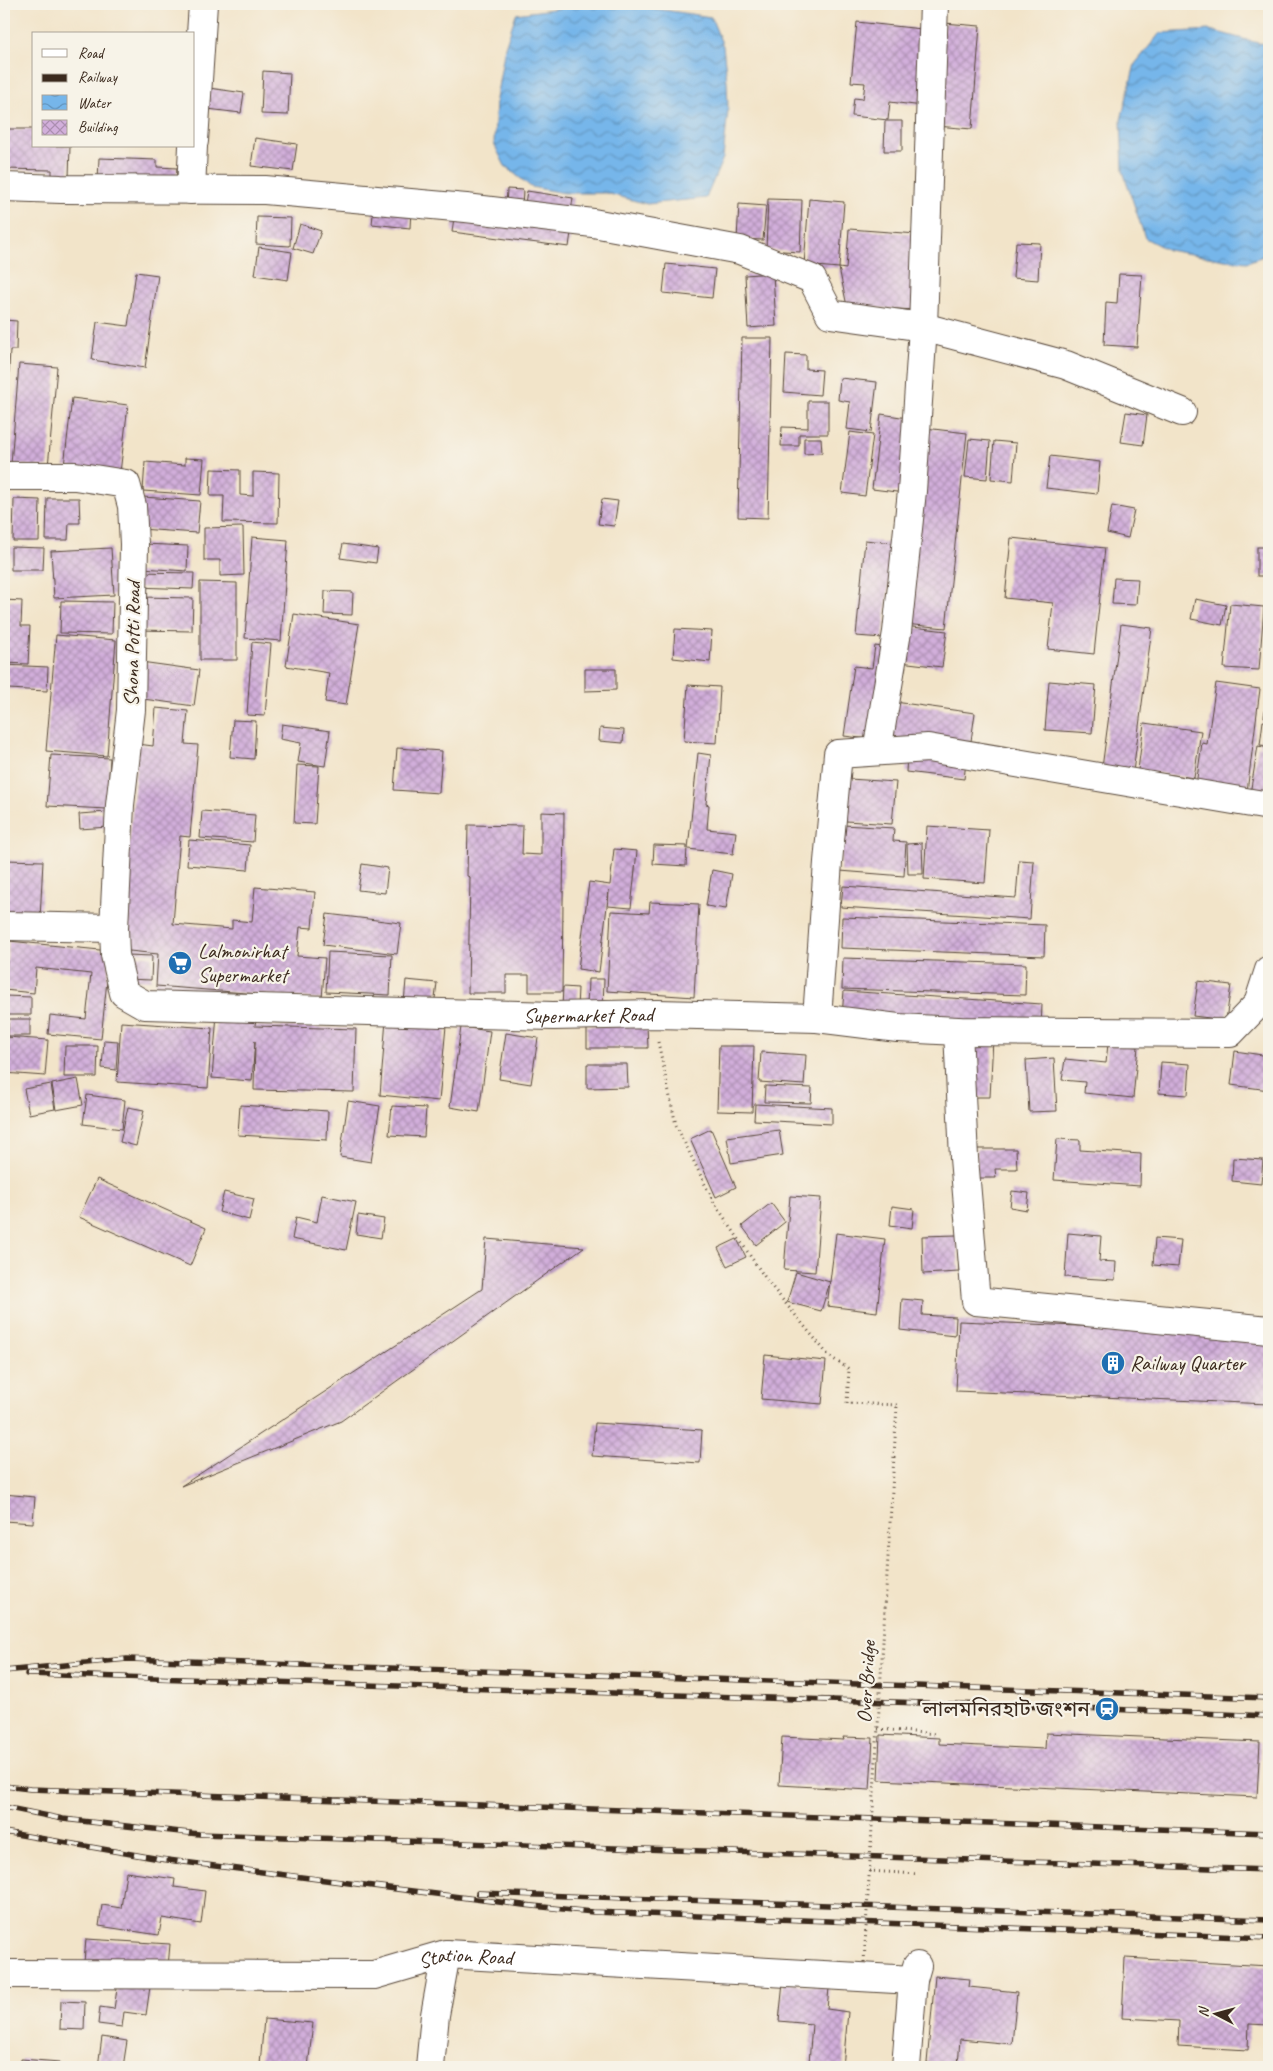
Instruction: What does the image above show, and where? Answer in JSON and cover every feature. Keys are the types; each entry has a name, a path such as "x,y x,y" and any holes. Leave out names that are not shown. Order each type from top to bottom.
{"street":[{"path":"195,126 203,4"},
{"path":"877,751 897,632 912,491 923,327 934,4"},
{"path":"191,190 193,148"},
{"path":"4,187 265,190 466,208 593,223 740,250 812,279 830,314 923,327 1066,365 1182,412"},
{"name":"Shona Potti Road","path":"4,476 75,476 126,484 132,506 134,544 131,710 120,805 114,928"},
{"path":"817,1018 838,754 928,748 1269,806"},
{"path":"4,926 114,928"},
{"name":"Supermarket Road","path":"114,928 115,955 124,992 145,1005 553,1016 657,1014 817,1018 898,1028 958,1031 1230,1033 1263,1004"},
{"path":"1263,1004 1269,970"},
{"path":"958,1031 964,1158 976,1302 1269,1330"},
{"path":"430,2067 435,2015 446,1954"},
{"name":"Station Road","path":"4,1974 374,1975 446,1954 915,1973 906,2067"}],"path":[{"name":"Over Bridge","path":"657,1014 658,1041 676,1125 713,1201 768,1282 829,1356 849,1369 847,1403 897,1405 864,1962"},
{"path":"878,1729 936,1734"},
{"path":"868,1871 917,1874"}],"water":[{"path":"589,4 623,4 711,17 723,46 728,110 723,158 706,198 647,204 606,193 564,193 531,187 505,166 494,144 496,99 505,47 516,14"},
{"path":"1210,30 1258,43 1269,44 1269,254 1247,262 1168,250 1145,238 1123,171 1121,120 1135,64 1160,33"}],"building":[{"path":"857,22 931,30 923,106 890,102 888,120 852,116 854,98 863,99 865,83 851,82"},
{"path":"944,23 980,26 972,129 936,126"},
{"path":"263,71 290,73 288,115 261,114"},
{"path":"202,87 244,93 241,113 199,108"},
{"path":"885,121 902,121 902,151 884,151"},
{"path":"4,129 32,129 32,148 70,148 69,177 52,177 52,170 4,169"},
{"path":"255,138 297,144 293,171 251,166"},
{"path":"99,158 157,160 157,167 177,168 176,185 98,181"},
{"path":"507,189 523,190 522,210 506,208"},
{"path":"527,191 573,198 570,217 524,210"},
{"path":"768,199 802,200 800,252 766,250"},
{"path":"809,199 844,202 839,268 804,265"},
{"path":"739,204 766,206 763,240 737,239"},
{"path":"374,205 411,209 410,228 372,224"},
{"path":"455,210 572,225 569,247 452,232"},
{"path":"257,217 291,218 290,246 256,244"},
{"path":"300,224 321,231 313,254 293,248"},
{"path":"849,229 917,234 915,310 847,306 839,268 846,269"},
{"path":"1016,242 1040,243 1038,280 1013,278"},
{"path":"259,247 292,252 288,280 255,275"},
{"path":"666,264 715,269 712,298 663,293"},
{"path":"136,272 158,275 145,368 92,360 97,322 128,326"},
{"path":"773,273 776,326 748,328 745,275"},
{"path":"1119,274 1142,275 1137,347 1104,345 1106,302 1117,303"},
{"path":"4,320 17,321 16,350 10,350 7,405 4,405"},
{"path":"742,338 772,338 768,518 738,517"},
{"path":"786,354 806,355 806,369 822,370 820,395 784,392"},
{"path":"19,364 57,367 48,467 11,464"},
{"path":"840,378 877,382 871,432 847,429 850,402 838,400"},
{"path":"72,398 128,405 120,473 64,466"},
{"path":"808,401 828,401 828,434 799,434 799,446 781,446 782,427 808,428"},
{"path":"1126,412 1147,415 1143,445 1121,442"},
{"path":"881,414 914,419 905,493 872,489"},
{"path":"925,428 967,433 946,628 904,624"},
{"path":"850,432 873,435 865,496 842,493"},
{"path":"804,438 821,438 822,453 804,454"},
{"path":"969,439 990,441 987,479 965,477"},
{"path":"994,441 1016,443 1013,481 991,479"},
{"path":"1050,456 1100,462 1097,494 1046,488"},
{"path":"185,458 204,459 201,495 143,491 145,462 185,465"},
{"path":"211,469 240,470 240,495 253,496 253,472 279,473 278,523 223,522 224,496 210,496"},
{"path":"143,497 200,501 197,533 140,529"},
{"path":"47,498 79,498 80,523 69,523 68,540 46,540"},
{"path":"4,499 7,499 5,528 4,528"},
{"path":"14,499 40,500 39,541 13,541"},
{"path":"602,499 618,501 614,526 598,524"},
{"path":"1112,506 1134,510 1128,538 1107,533"},
{"path":"243,527 244,575 220,576 220,560 204,560 204,528"},
{"path":"252,537 288,540 281,641 245,638"},
{"path":"1011,538 1105,548 1094,654 1048,649 1053,603 1005,598"},
{"path":"865,540 893,543 883,638 856,636"},
{"path":"144,544 188,546 187,571 142,568"},
{"path":"343,544 378,549 376,563 340,558"},
{"path":"11,547 44,548 43,570 11,570"},
{"path":"1257,547 1269,547 1269,576 1257,576"},
{"path":"111,548 114,595 54,598 51,551"},
{"path":"137,572 194,573 193,589 136,587"},
{"path":"1114,578 1138,579 1136,605 1112,604"},
{"path":"200,582 237,583 237,660 200,660"},
{"path":"325,591 353,592 352,615 324,614"},
{"path":"139,597 193,598 192,631 138,630"},
{"path":"1195,599 1226,605 1222,625 1191,619"},
{"path":"4,600 22,601 21,626 30,626 28,664 4,663"},
{"path":"61,601 113,602 112,634 60,633"},
{"path":"1230,604 1264,607 1259,670 1224,668"},
{"path":"294,614 359,624 346,705 325,702 329,673 286,666"},
{"path":"1121,624 1152,628 1133,772 1102,768"},
{"path":"904,626 947,631 942,667 900,662"},
{"path":"675,629 712,631 710,662 673,658"},
{"path":"56,635 116,640 107,756 46,751"},
{"path":"252,642 271,644 265,716 247,715"},
{"path":"875,646 890,648 877,740 844,736 854,666 872,668"},
{"path":"141,662 199,670 194,706 136,698"},
{"path":"4,665 48,667 47,691 8,689 9,676 4,676"},
{"path":"585,669 616,669 616,690 585,691"},
{"path":"1049,681 1096,685 1092,733 1045,730"},
{"path":"1216,683 1260,689 1247,792 1196,785 1202,743 1207,744"},
{"path":"688,685 720,687 717,743 684,741"},
{"path":"1269,690 1269,718 1264,717"},
{"path":"895,702 975,713 970,748 890,737"},
{"path":"156,708 188,711 185,744 198,745 190,837 180,836 173,924 232,929 232,920 252,922 255,887 315,892 312,928 300,927 297,956 325,958 322,999 156,986 158,954 120,950 138,744 153,746"},
{"path":"233,720 256,721 254,759 230,757"},
{"path":"1263,721 1269,722 1269,746 1260,745"},
{"path":"1144,723 1201,731 1194,778 1138,770"},
{"path":"282,724 330,731 325,766 298,762 301,743 280,739"},
{"path":"600,728 624,730 623,743 599,741"},
{"path":"1258,746 1269,748 1269,797 1250,794"},
{"path":"397,748 442,751 439,793 394,790"},
{"path":"698,753 711,755 706,804 709,805 707,829 736,832 733,854 688,849"},
{"path":"51,755 110,758 107,809 47,806"},
{"path":"907,755 966,762 964,779 906,772"},
{"path":"297,765 319,766 315,824 294,823"},
{"path":"849,779 896,782 892,824 846,821"},
{"path":"202,811 255,815 253,842 200,838"},
{"path":"107,812 108,827 80,829 79,814"},
{"path":"541,812 564,813 562,992 529,992 529,975 506,975 506,993 468,993 470,877 467,876 468,825 523,826 522,854 541,855"},
{"path":"843,825 894,828 893,841 906,842 904,876 840,871"},
{"path":"927,826 989,830 985,883 924,879"},
{"path":"189,840 250,845 248,870 187,865"},
{"path":"922,843 923,874 908,874 907,844"},
{"path":"654,845 687,846 686,866 653,864"},
{"path":"614,849 637,851 631,908 608,906 609,890 599,972 578,969 589,882 610,885"},
{"path":"4,860 43,861 40,919 4,917"},
{"path":"1019,860 1034,861 1030,919 841,907 843,886 1016,898"},
{"path":"362,864 388,868 385,893 358,890"},
{"path":"712,870 732,874 726,909 706,906"},
{"path":"650,902 699,904 694,997 607,991 611,911 649,913"},
{"path":"327,914 401,923 397,954 323,945"},
{"path":"842,917 1045,925 1044,956 841,948"},
{"path":"9,941 110,951 101,1039 48,1034 50,1015 86,1019 91,974 36,968 34,993 4,990"},
{"path":"328,952 392,955 390,995 326,992"},
{"path":"127,955 152,956 151,980 126,979"},
{"path":"843,958 1026,964 1025,995 842,989"},
{"path":"588,979 604,979 603,1008 587,1007"},
{"path":"406,980 437,983 434,1006 404,1003"},
{"path":"1198,981 1231,985 1226,1020 1193,1016"},
{"path":"563,987 578,988 577,1008 562,1007"},
{"path":"844,991 1042,1004 1041,1029 842,1016"},
{"path":"5,996 31,997 31,1015 4,1015"},
{"path":"217,1014 256,1017 255,1026 356,1029 354,1092 254,1090 255,1041 252,1081 212,1078"},
{"path":"8,1019 30,1019 30,1036 8,1036"},
{"path":"386,1020 446,1026 439,1101 380,1095"},
{"path":"121,1022 212,1028 208,1088 117,1082"},
{"path":"647,1025 648,1048 587,1048 587,1026"},
{"path":"461,1027 490,1031 479,1112 450,1107"},
{"path":"506,1033 538,1038 531,1084 499,1079"},
{"path":"6,1037 48,1040 45,1076 4,1073"},
{"path":"971,1037 993,1039 990,1097 967,1097"},
{"path":"104,1040 118,1041 116,1070 102,1068"},
{"path":"1108,1044 1138,1047 1133,1098 1084,1093 1085,1082 1062,1080 1065,1059 1106,1063"},
{"path":"65,1046 98,1046 97,1077 64,1077"},
{"path":"719,1046 754,1046 752,1112 717,1111"},
{"path":"1235,1051 1269,1056 1269,1090 1231,1085"},
{"path":"761,1052 806,1055 804,1085 759,1082"},
{"path":"1054,1058 1057,1111 1029,1112 1026,1060"},
{"path":"1161,1062 1190,1064 1188,1095 1159,1093"},
{"path":"587,1064 627,1064 628,1087 587,1088"},
{"path":"78,1079 83,1105 56,1110 52,1084"},
{"path":"51,1084 55,1109 29,1114 24,1089"},
{"path":"765,1086 812,1088 811,1103 764,1102"},
{"path":"87,1095 125,1100 122,1129 83,1124"},
{"path":"348,1101 380,1106 371,1162 340,1157"},
{"path":"755,1104 832,1108 832,1124 754,1120"},
{"path":"240,1105 328,1111 327,1140 238,1135"},
{"path":"392,1106 426,1108 424,1137 389,1135"},
{"path":"128,1107 144,1110 136,1146 120,1142"},
{"path":"711,1129 736,1187 716,1197 690,1139"},
{"path":"779,1130 783,1155 731,1163 727,1137"},
{"path":"1057,1139 1080,1140 1080,1150 1141,1154 1140,1186 1054,1180"},
{"path":"977,1149 1016,1149 1017,1169 995,1169 996,1178 977,1178"},
{"path":"1233,1158 1263,1160 1261,1184 1232,1181"},
{"path":"97,1179 206,1228 190,1266 79,1217"},
{"path":"1012,1191 1029,1193 1027,1210 1010,1207"},
{"path":"224,1192 254,1199 249,1220 219,1212"},
{"path":"322,1195 356,1202 346,1250 292,1239 296,1217 317,1222"},
{"path":"790,1196 821,1198 815,1272 784,1270"},
{"path":"771,1203 785,1222 756,1245 742,1226"},
{"path":"892,1206 914,1209 912,1228 890,1225"},
{"path":"358,1215 384,1219 381,1238 356,1234"},
{"path":"836,1233 885,1239 877,1312 827,1306"},
{"path":"1068,1233 1101,1236 1099,1261 1116,1262 1115,1280 1065,1277"},
{"path":"957,1235 959,1272 923,1274 922,1236"},
{"path":"1155,1238 1181,1240 1178,1267 1153,1265"},
{"path":"486,1239 584,1247 341,1421 181,1486 482,1289"},
{"path":"737,1239 746,1257 727,1266 718,1248"},
{"path":"796,1272 830,1282 821,1311 787,1302"},
{"path":"902,1299 923,1301 922,1315 956,1317 955,1336 900,1330"},
{"name":"Railway Quarter","path":"959,1321 1269,1334 1269,1404 956,1391"},
{"path":"765,1355 826,1361 822,1404 761,1399"},
{"path":"595,1423 702,1430 700,1463 592,1456"},
{"path":"4,1494 35,1497 33,1523 4,1521"},
{"path":"1046,1733 1260,1742 1257,1797 878,1780 880,1735 939,1738 939,1744 1045,1749"},
{"path":"782,1737 844,1740 843,1737 873,1738 870,1790 779,1785"},
{"path":"126,1872 175,1879 174,1887 205,1891 201,1924 162,1918 159,1935 99,1926 102,1905 121,1908"},
{"path":"86,1939 170,1944 168,1967 84,1962"},
{"path":"1125,1958 1269,1966 1269,2025 1249,2024 1248,2050 1178,2046 1179,2021 1122,2018"},
{"path":"935,1976 970,1979 969,1987 1017,1992 1012,2044 960,2039 958,2066 927,2063"},
{"path":"118,1982 150,1987 146,2015 124,2012 122,2027 98,2024 100,2007 114,2009"},
{"path":"783,1983 829,1988 827,2009 848,2012 843,2067 809,2063 812,2024 779,2021"},
{"path":"61,2001 85,2002 84,2030 60,2029"},
{"path":"264,2019 313,2023 308,2067 260,2065"},
{"path":"102,2037 127,2041 123,2067 98,2067"},
{"path":"21,2059 60,2062 60,2067 21,2067"}],"railway":[{"path":"4,1671 127,1659 1269,1698"},
{"path":"27,1674 1107,1709 1269,1716"},
{"path":"4,1786 30,1789 1269,1833"},
{"path":"4,1807 63,1819 199,1834 1269,1870"},
{"path":"4,1832 160,1859 523,1905 593,1912 1269,1938"},
{"path":"478,1893 1269,1920"}],"place":[{"name":"Lalmonirhat Supermarket","path":"180,963"},
{"name":"Railway Quarter","path":"1113,1363"},
{"name":"লালমনিরহাট জংশন","path":"1107,1709"}]}
